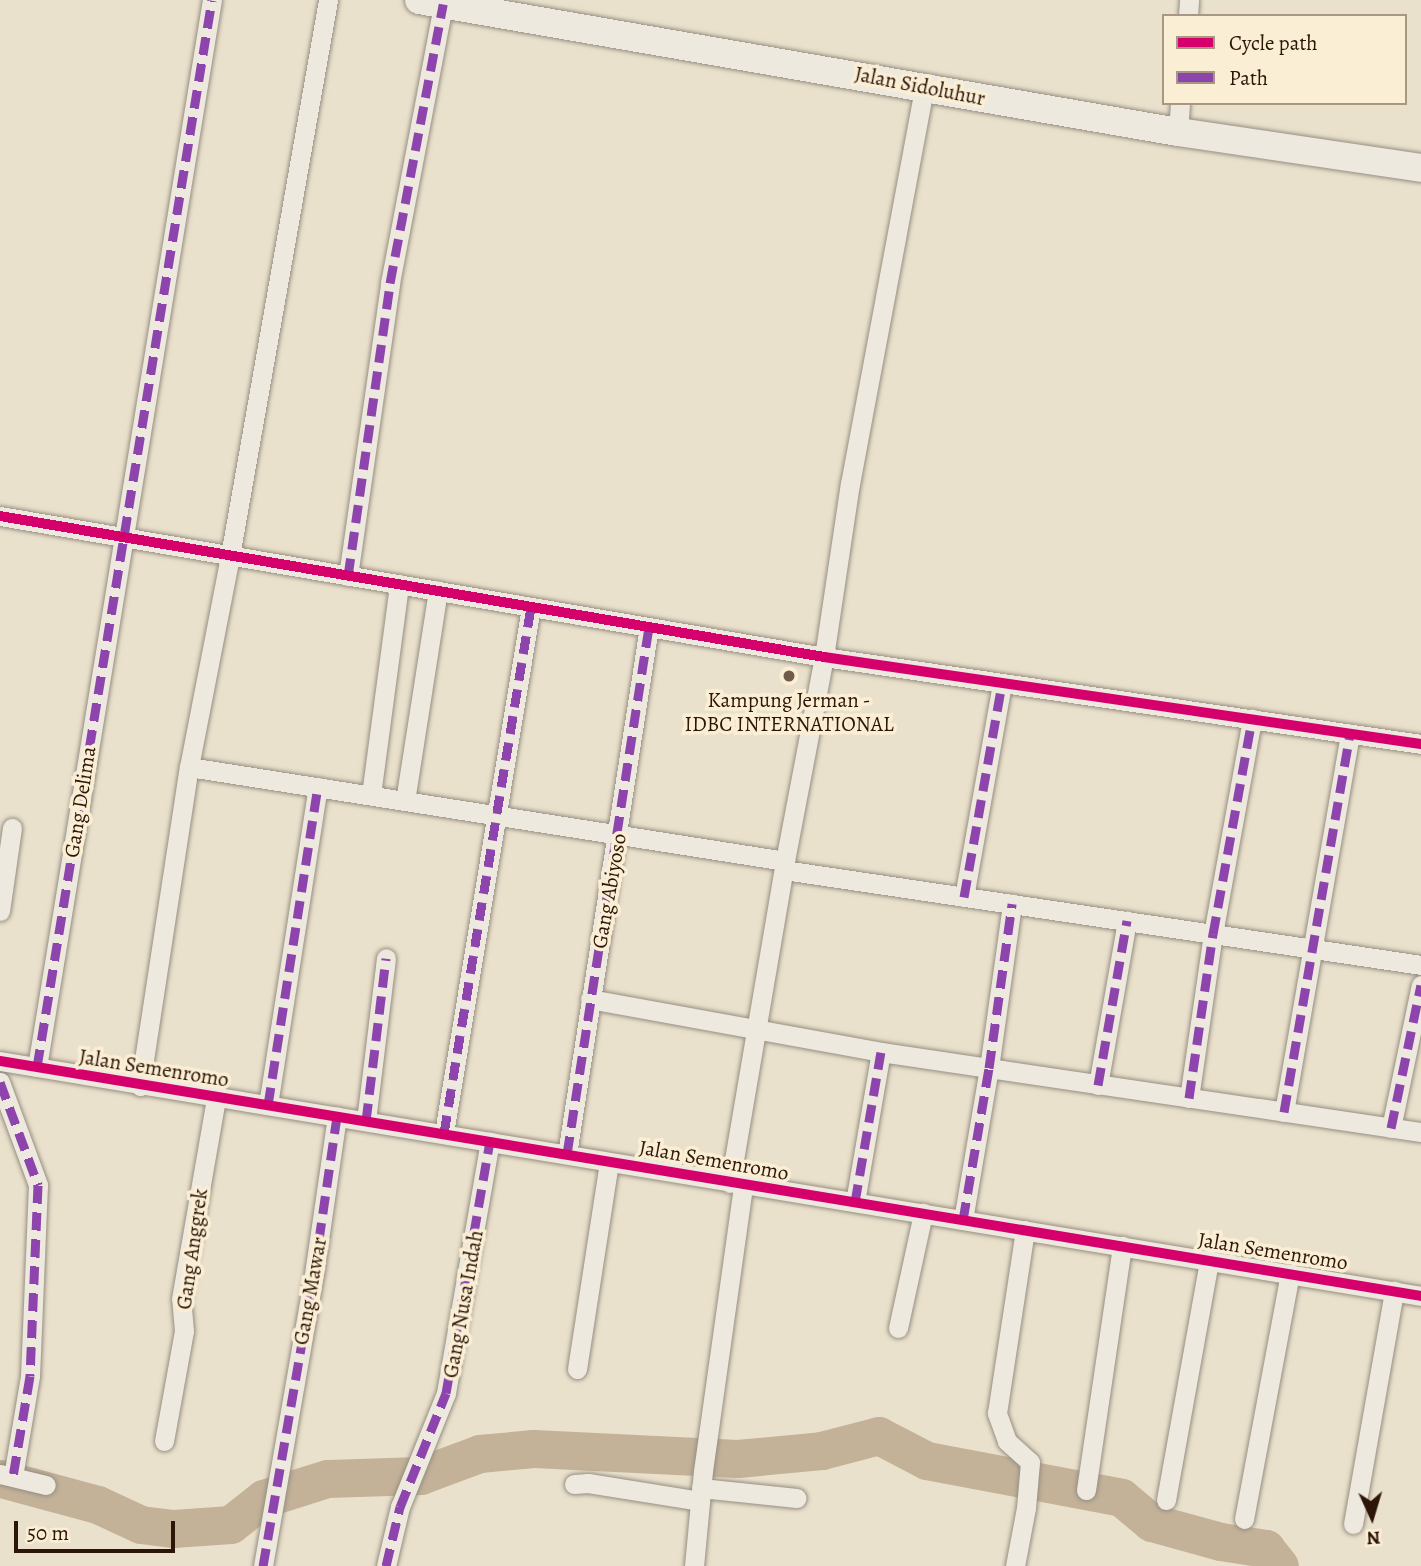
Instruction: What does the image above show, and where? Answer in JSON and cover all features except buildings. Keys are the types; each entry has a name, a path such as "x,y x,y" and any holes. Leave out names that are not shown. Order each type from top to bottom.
{"main road":[{"name":"Jalan Sidoluhur","path":"431,2 1178,132 1421,168"}],"street":[{"name":"Gang Delima","path":"37,1067 212,0"},
{"path":"140,1086 189,767 230,556 328,0"},
{"path":"348,576 431,2"},
{"path":"694,1566 755,1029 824,657 855,458 924,89"},
{"path":"1178,132 1180,105"},
{"path":"0,516 824,657 1421,744"},
{"path":"371,795 399,584"},
{"path":"405,801 439,591"},
{"path":"444,1133 531,607"},
{"name":"Gang Abiyoso","path":"567,1154 590,999 619,835 649,627"},
{"path":"964,897 1002,683"},
{"path":"1189,1098 1213,934 1252,719"},
{"path":"1284,1112 1350,734"},
{"path":"189,767 619,835 964,897 1421,965"},
{"path":"268,1105 318,788"},
{"path":"0,911 12,828"},
{"path":"963,1220 989,1068 1012,904"},
{"path":"1098,1085 1127,921"},
{"path":"366,1121 386,958"},
{"path":"1391,1128 1421,985"},
{"path":"590,999 881,1052 1421,1132"},
{"path":"855,1202 881,1052"},
{"name":"Jalan Semenromo","path":"0,1061 1421,1296"},
{"path":"0,1082 37,1185 30,1376 7,1476 46,1485"},
{"name":"Gang Anggrek","path":"164,1441 184,1331 181,1299 216,1098"},
{"name":"Gang Mawar","path":"263,1566 272,1506 282,1464 337,1117"},
{"name":"Gang Nusa Indah","path":"386,1566 400,1507 446,1393 490,1142"},
{"path":"577,1369 609,1161"},
{"path":"898,1328 923,1213"},
{"path":"1015,1566 1028,1495 1030,1462 1007,1441 997,1413 1025,1230"},
{"path":"1086,1490 1122,1246"},
{"path":"1166,1500 1209,1260"},
{"path":"1244,1519 1290,1274"},
{"path":"1353,1524 1394,1290"},
{"path":"573,1484 701,1487 796,1498"}],"waterway":[{"path":"2,1479 98,1505 141,1525 174,1529 231,1525 264,1499 328,1479 421,1476 480,1454 534,1449 738,1459 822,1451 879,1436 927,1461 1122,1498 1152,1523 1221,1542 1266,1549 1280,1566"}],"marked path":[{"path":"37,1067 212,0"},
{"path":"348,576 390,283 443,4"},
{"path":"444,1133 531,607"},
{"path":"567,1154 649,627"},
{"path":"964,897 1002,683"},
{"path":"1189,1098 1213,934 1252,719"},
{"path":"1284,1112 1350,734"},
{"path":"268,1105 318,787"},
{"path":"963,1220 989,1068 1012,904"},
{"path":"1098,1085 1127,921"},
{"path":"366,1121 386,958"},
{"path":"1391,1128 1421,985"},
{"path":"855,1202 881,1052"},
{"path":"0,1082 38,1185 30,1376 13,1477"},
{"path":"263,1566 315,1267 337,1117"},
{"path":"386,1566 400,1507 446,1393 490,1142"}],"cycle path":[{"path":"0,516 824,657 1421,744"},
{"path":"0,1061 1421,1296"}],"place":[{"name":"Kampung Jerman - IDBC INTERNATIONAL","path":"789,676"}]}
